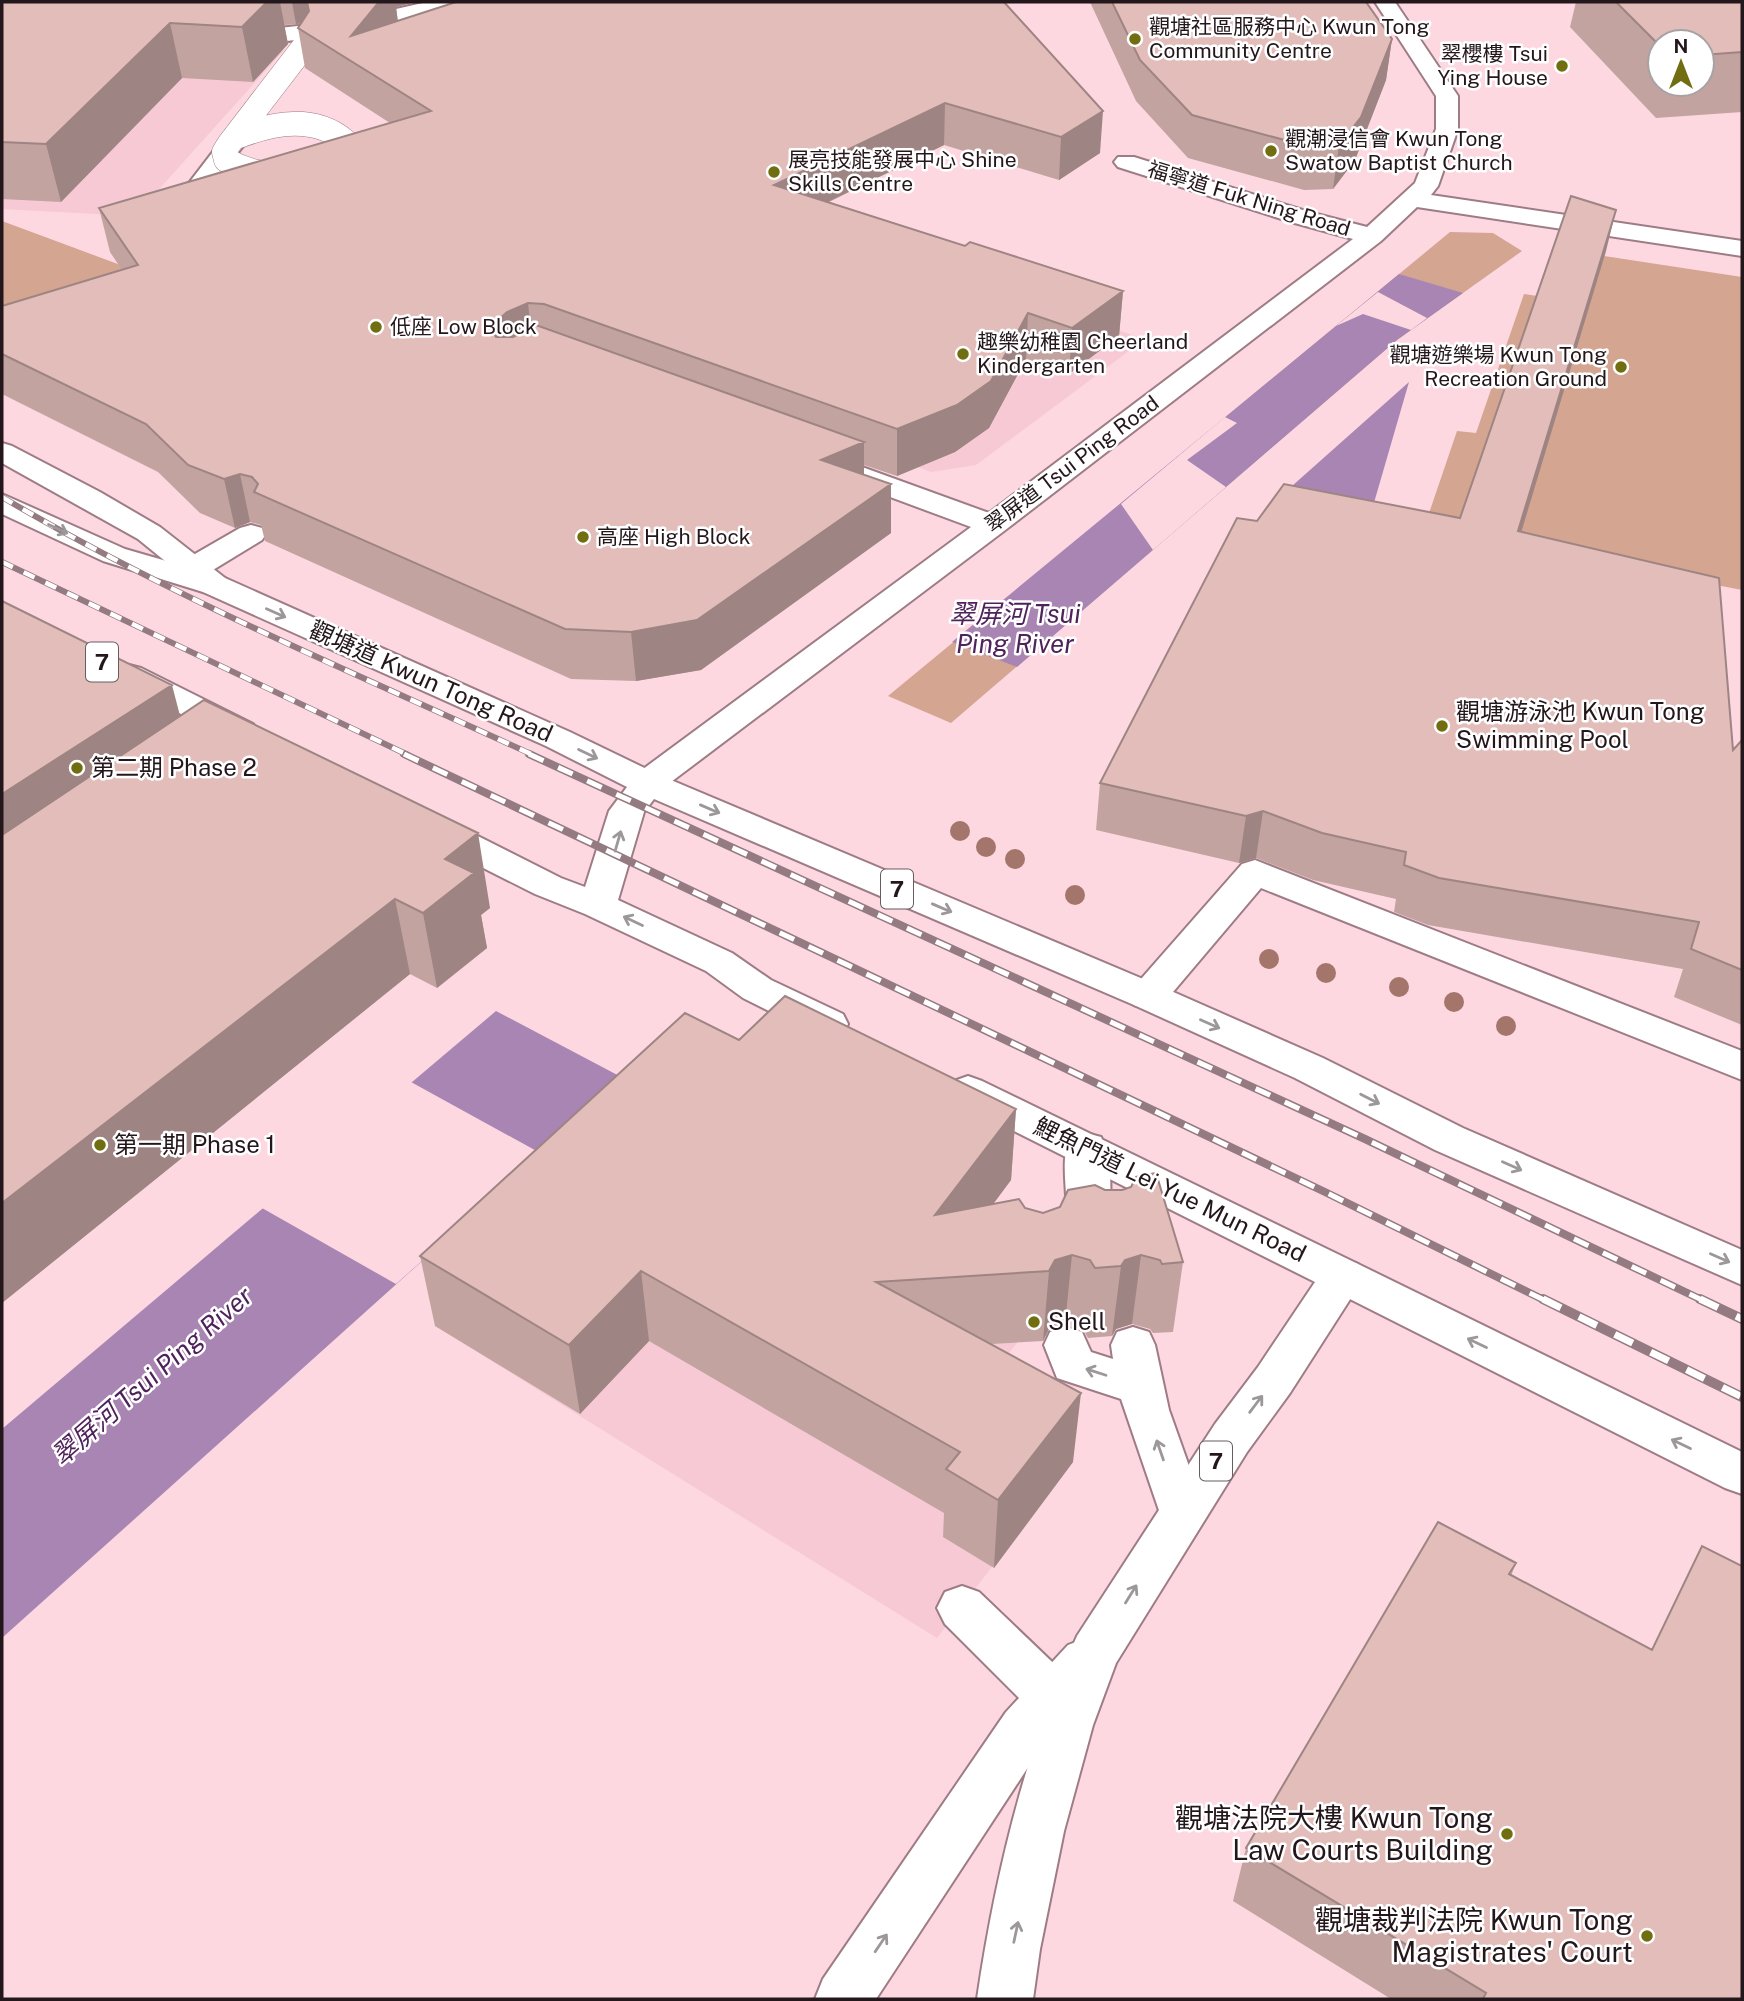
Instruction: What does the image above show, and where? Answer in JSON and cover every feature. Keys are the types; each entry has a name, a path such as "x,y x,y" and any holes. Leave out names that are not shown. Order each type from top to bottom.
{"main road":[{"path":"208,40 319,31 413,13 449,2"},
{"name":"翠屏道 Tsui Ping Road","path":"598,905 627,811 647,783 1372,236 1419,193 1447,129 1447,96 1385,2"},
{"path":"230,205 203,210 188,205 188,201 221,156 239,136 275,126 312,125 339,134 345,141 344,149 324,164 287,173 248,172 226,160 224,152 302,49 319,31"},
{"name":"福寧道 Fuk Ning Road","path":"1153,146 1116,168 1372,236"},
{"path":"256,197 360,166"},
{"path":"1419,193 1742,232"},
{"path":"1419,193 1742,250"},
{"name":"觀塘道 Kwun Tong Road","path":"2,452 90,498 149,533 203,577"},
{"path":"813,459 993,524"},
{"name":"觀塘道 Kwun Tong Road","path":"2,503 114,555 203,577 558,739 647,783"},
{"path":"203,577 251,534"},
{"name":"7","path":"101,662 260,741 221,758"},
{"name":"7","path":"647,783 1148,996 1309,1068 1450,1139 1742,1268"},
{"path":"407,815 548,886 598,905 719,962 757,989 866,1042"},
{"path":"1148,996 1255,872 1742,1066"},
{"name":"鯉魚門道 Lei Yue Mun Road","path":"940,1077 1742,1474"},
{"path":"1082,1235 1089,1204 1086,1148"},
{"name":"7","path":"1005,1999 1012,1949 1037,1831 1067,1725 1095,1652 1231,1438 1274,1380 1343,1276"},
{"path":"1066,1345 1073,1365 1137,1365 1182,1514"},
{"path":"962,1608 1053,1698"},
{"path":"843,1999 1024,1729 1095,1652"}],"shaded area":[{"path":"284,50 135,216 2,209 2,118 218,52"},
{"path":"2,221 212,299 2,330"},
{"name":"翠屏河 Tsui Ping River","path":"1450,232 1493,233 1522,251 1397,340 951,723 888,696"},
{"name":"觀塘遊樂場 Kwun Tong Recreation Ground","path":"1591,254 1742,277 1742,590 1424,528 1457,431 1476,433 1524,294 1578,302"},
{"path":"975,283 1145,339 976,465 931,472 778,414"},
{"path":"788,1067 1011,1180 988,1211 1017,1343 967,1402 1073,1462 937,1638 435,1326 691,1084"}],"water":[{"name":"翠屏河 Tsui Ping River","path":"1399,274 1463,293 1397,340 1017,667 952,642"},
{"path":"1409,382 1369,520 1274,502"},
{"name":"翠屏河 Tsui Ping River","path":"496,1011 625,1079 2,1638 2,1429"}],"pier":[{"path":"1378,292 1427,318 1411,330 1363,314 1336,326"},
{"path":"1225,417 1237,423 1187,460 1226,487 1153,550 1121,504"},
{"path":"411,1082 542,1154 396,1284 262,1208"}],"building":[{"path":"2,2 267,2 242,27 170,23 46,144 2,142"},
{"path":"307,2 379,2 351,36 456,2 1004,2 1103,111 1061,137 945,103 774,185 965,246 970,242 1123,291 1072,328 1028,313 991,381 957,405 897,429 544,304 528,303 507,312 490,327 496,337 513,337 536,325 864,442 821,460 891,484 697,620 631,632 565,629 254,492 258,484 252,477 240,474 224,479 188,465 146,424 2,354 2,306 138,265 99,208 431,111 298,28 309,11"},
{"path":"1112,2 1366,2 1392,39 1361,117 1339,145 1310,147 1192,115 1140,60"},
{"path":"1616,2 1742,2 1742,52 1716,54 1716,28 1646,28 1646,32"},
{"name":"觀塘游泳池 Kwun Tong Swimming Pool","path":"1571,196 1616,210 1518,531 1719,578 1733,750 1742,740 1742,970 1691,949 1699,922 1439,878 1404,865 1406,852 1322,833 1263,811 1246,816 1100,783 1237,518 1257,521 1284,484 1460,518"},
{"path":"2,601 172,685 2,794"},
{"name":"第一期 Phase 1","path":"204,700 478,833 445,859 474,873 423,913 395,899 2,1203 2,835"},
{"path":"785,996 1016,1109 935,1215 1019,1199 1025,1208 1043,1213 1060,1207 1068,1190 1095,1185 1105,1190 1122,1190 1131,1187 1136,1177 1156,1173 1183,1262 1162,1264 1160,1260 1141,1255 1125,1260 1121,1266 1095,1268 1090,1260 1072,1255 1055,1260 1049,1271 876,1282 1081,1393 998,1500 946,1469 960,1452 641,1271 569,1345 420,1256 685,1013 739,1040"},
{"name":"觀塘法院大樓 Kwun Tong Law Courts Building","path":"1438,1522 1516,1563 1509,1574 1652,1650 1702,1546 1742,1566 1742,1999 1483,1999 1486,1993 1246,1848"}],"railway":[{"path":"2,497 197,601 533,755"},
{"path":"2,562 408,755"},
{"path":"404,754 1325,1192 1546,1301"},
{"path":"529,754 1365,1139 1704,1301"},
{"path":"1543,1299 1742,1397"},
{"path":"1700,1299 1742,1319"}],"place":[{"name":"觀塘社區服務中心 Kwun Tong Community Centre","path":"1135,39"},
{"name":"翠櫻樓 Tsui Ying House","path":"1562,66"},
{"name":"觀潮浸信會 Kwun Tong Swatow Baptist Church","path":"1271,151"},
{"name":"展亮技能發展中心 Shine Skills Centre","path":"774,172"},
{"name":"低座 Low Block","path":"376,327"},
{"name":"趣樂幼稚園 Cheerland Kindergarten","path":"963,354"},
{"name":"觀塘遊樂場 Kwun Tong Recreation Ground","path":"1621,367"},
{"name":"高座 High Block","path":"583,537"},
{"name":"觀塘游泳池 Kwun Tong Swimming Pool","path":"1442,726"},
{"name":"第二期 Phase 2","path":"77,768"},
{"name":"第一期 Phase 1","path":"100,1145"},
{"name":"Shell","path":"1034,1322"},
{"name":"觀塘法院大樓 Kwun Tong Law Courts Building","path":"1507,1834"},
{"name":"觀塘裁判法院 Kwun Tong Magistrates' Court","path":"1647,1936"}]}
